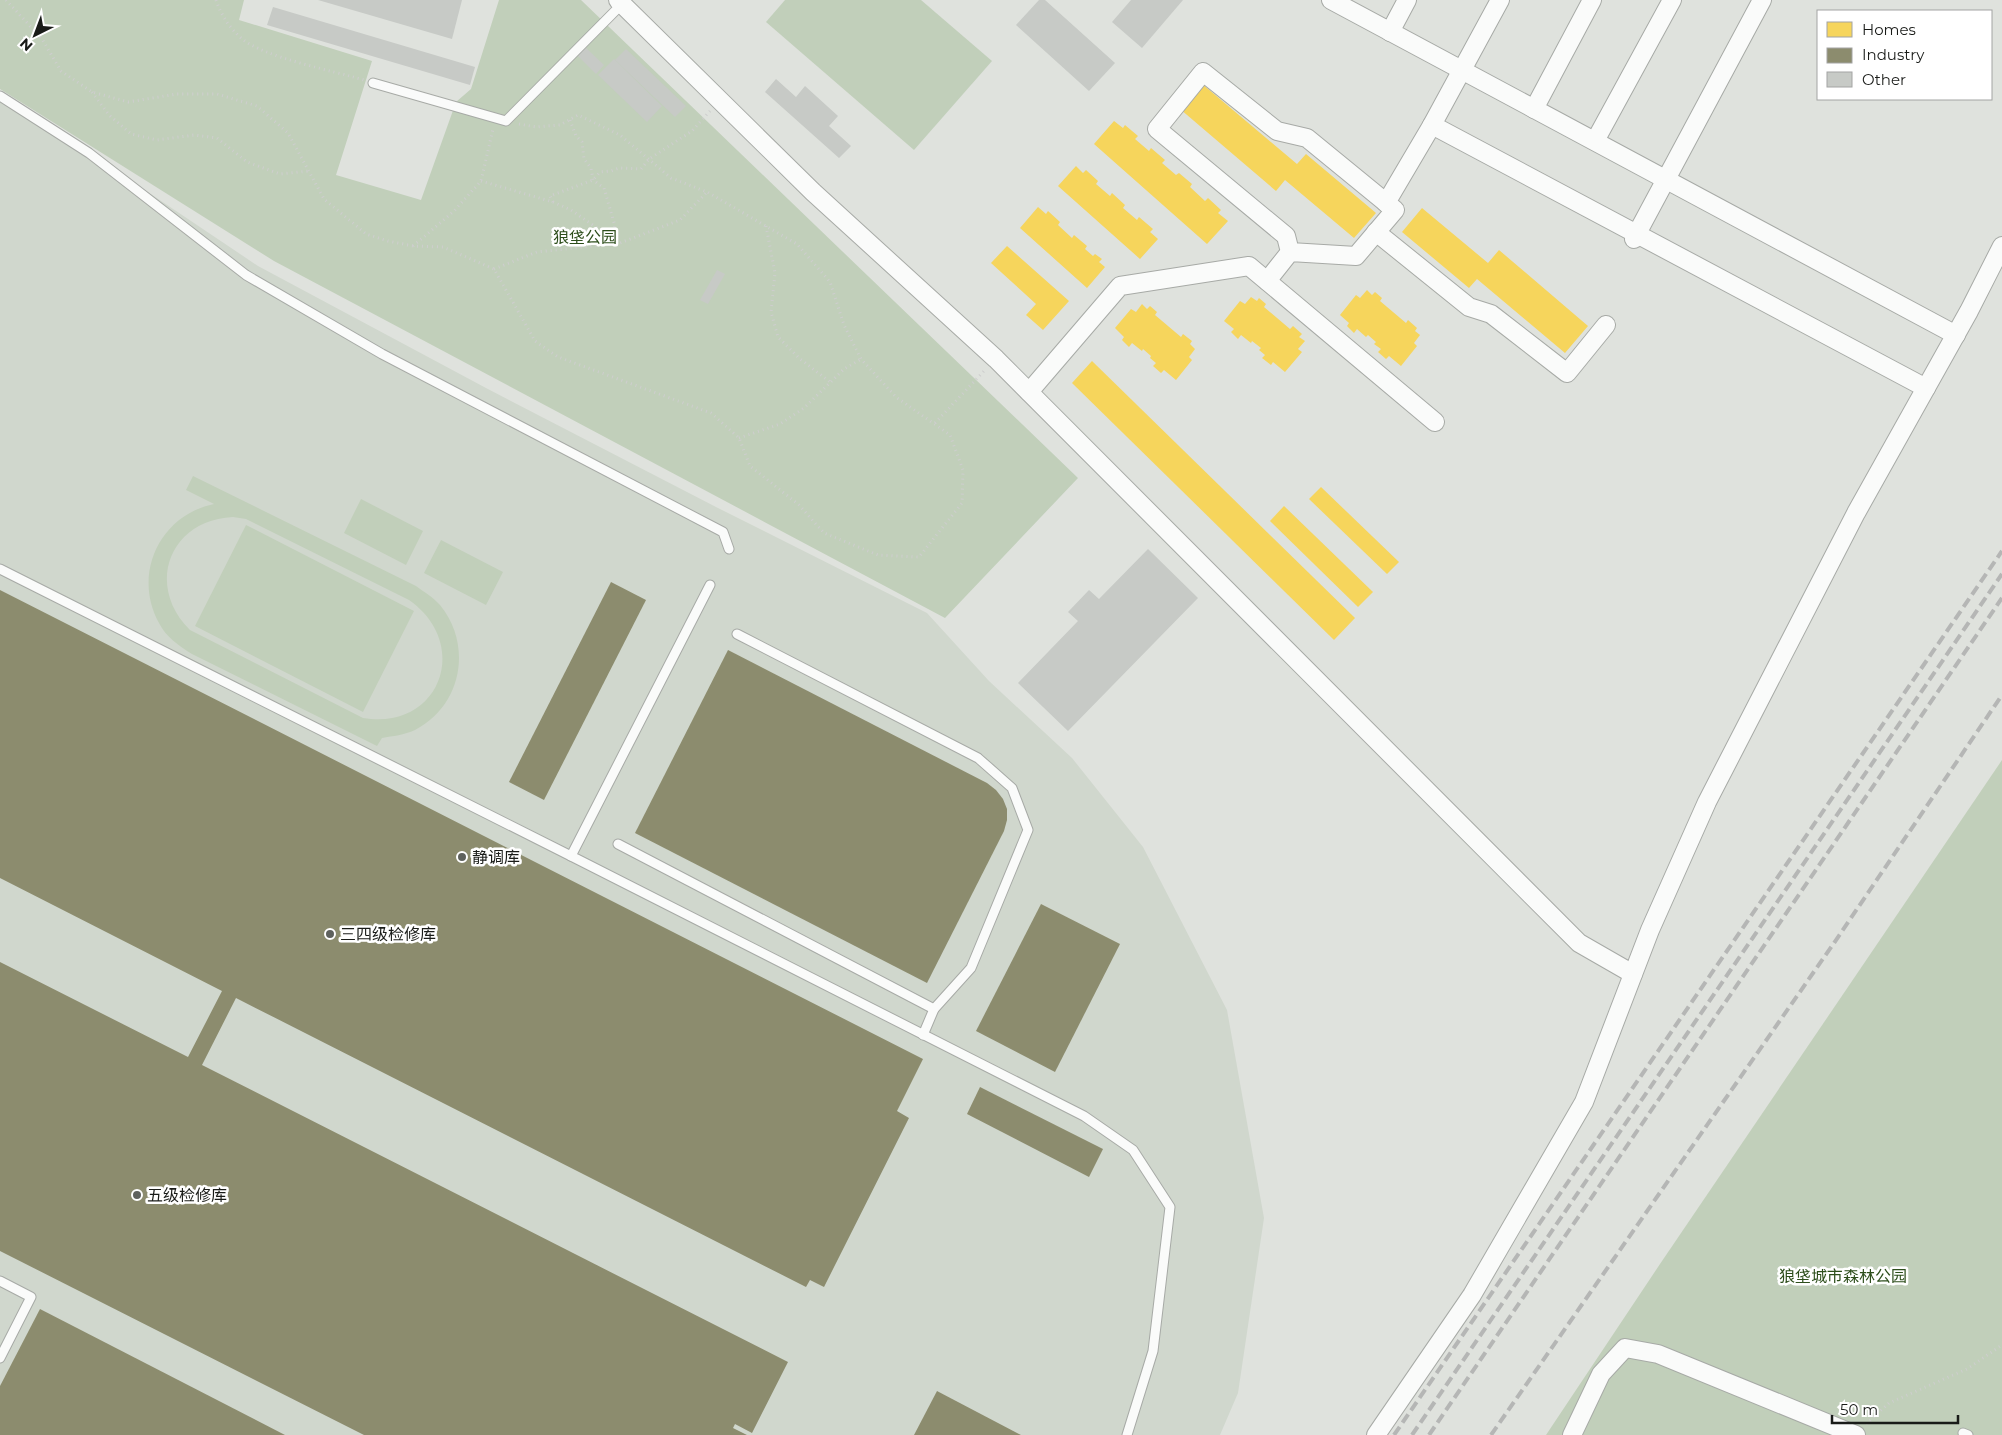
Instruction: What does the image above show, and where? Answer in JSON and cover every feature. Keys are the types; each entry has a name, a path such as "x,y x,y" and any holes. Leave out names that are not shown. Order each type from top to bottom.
{"street":[{"path":"1331,0 1956,335"},
{"path":"1390,32 1407,0"},
{"path":"1386,203 1432,125 1500,0"},
{"path":"1534,109 1592,0"},
{"path":"1595,141 1672,0"},
{"path":"1635,237 1760,1"},
{"path":"620,2 813,192 996,359 1579,943 1633,974"},
{"path":"1203,72 1277,132 1307,138 1395,210 1356,256 1290,252 1286,236 1157,128 1203,72"},
{"path":"1432,125 1635,237 1926,388"},
{"path":"1376,232 1469,307 1490,314 1567,373 1606,325"},
{"path":"1376,1435 1472,1295 1584,1102 1650,930 1707,802 1856,513 1956,335 2002,246"},
{"path":"1267,281 1290,252"},
{"path":"1029,392 1120,286 1250,266 1435,422"},
{"path":"1572,1435 1601,1374 1625,1348 1658,1354 1860,1431"}],"lane":[{"path":"373,83 506,121 620,2"},
{"path":"0,96 89,153 246,275 382,354 723,532 729,549"},
{"path":"0,569 1084,1116 1133,1150 1170,1207 1153,1351 1127,1435"},
{"path":"571,856 710,584"},
{"path":"737,634 978,758 1012,788 1028,830 971,968 934,1009 923,1035"},
{"path":"618,844 934,1009"},
{"path":"0,1281 30,1297 0,1358"}],"path":[{"path":"6,0 11,2 42,39 61,71 92,92 128,102 177,94 218,94 257,106 288,133 324,199 366,234 388,242 413,246 443,246 494,269 535,341 558,357 711,413 739,438 750,466 799,505 824,533 878,555 919,557 962,503 963,470 950,435 896,397 861,359 844,325 830,282 797,244 707,192 671,178 620,135 578,115 560,125 536,127 506,121"},
{"path":"216,0 221,15 241,39 262,51 373,83"},
{"path":"92,92 109,115 131,134 157,140 194,135 217,138 248,162 280,174 309,171"},
{"path":"553,202 550,196 594,180 600,172 619,168 641,169 649,159 692,130 720,100"},
{"path":"413,246 454,211 481,181 496,118"},
{"path":"570,120 576,136 582,142 584,159 592,168 594,180 604,188 615,226 610,237"},
{"path":"481,181 553,202 571,210 620,243"},
{"path":"494,269 536,252 620,243 680,220 707,192"},
{"path":"766,225 775,273 771,312 778,337 799,358 830,382"},
{"path":"739,438 780,424 804,408 844,369 861,359"},
{"path":"935,423 996,359"},
{"path":"1860,1431 1869,1419 1889,1403 1967,1368 2002,1345"}],"shaded area":[{"path":"0,100 121,174 258,266 486,388 927,613 989,681 1072,758 1143,847 1227,1010 1264,1218 1238,1393 1220,1435 0,1435"}],"green space":[{"name":"狼垡公园","path":"0,0 244,0 239,20 372,61 336,175 421,200 456,102 471,89 499,0 581,0 1078,478 945,618 274,261 0,89"},
{"path":"785,0 921,0 992,61 914,150 766,22"},
{"path":"193,476 416,586 440,605 450,621 457,638 459,656 458,674 443,706 431,719 415,730 382,738 377,746 192,654 173,641 159,623 151,604 150,567 156,549 179,520 195,510 214,504 186,490","holes":["233,517 246,519 409,600 428,618 439,639 442,660 438,680 428,698 412,711 390,718 363,718 190,630 176,613 169,594 167,576 171,558 179,542 193,530 211,521"]},
{"path":"361,499 423,531 406,565 344,533"},
{"path":"246,525 414,611 363,712 195,626"},
{"path":"441,540 503,572 486,605 424,573"},
{"name":"狼垡城市森林公园","path":"2002,760 2002,1435 1546,1435 1660,1264"}],"building: Homes":[{"path":"1201,83 1297,164 1306,154 1376,213 1354,238 1285,180 1276,191 1180,109"},
{"path":"1114,121 1123,128 1125,125 1138,136 1135,139 1149,151 1151,148 1165,160 1162,163 1176,175 1179,173 1192,184 1190,187 1205,201 1208,198 1221,210 1218,213 1228,221 1207,244 1094,144"},
{"path":"1076,166 1083,173 1086,170 1098,181 1096,184 1110,196 1112,193 1125,205 1123,208 1137,220 1139,217 1153,229 1150,232 1158,239 1140,259 1058,186"},
{"path":"1038,207 1046,214 1048,211 1060,222 1058,225 1072,238 1074,235 1087,246 1085,249 1093,256 1095,254 1102,259 1099,262 1105,267 1087,288 1020,228"},
{"path":"1422,208 1488,263 1499,250 1588,326 1565,353 1477,279 1469,288 1402,232"},
{"path":"1007,246 1069,301 1043,330 1026,315 1036,304 991,263"},
{"path":"1367,290 1372,295 1375,292 1382,298 1380,301 1406,323 1408,320 1417,328 1415,331 1420,335 1414,343 1417,346 1401,366 1389,356 1386,359 1378,352 1381,349 1374,344 1376,342 1368,335 1366,337 1357,329 1354,333 1347,326 1349,323 1340,315 1356,295 1360,298"},
{"path":"1251,297 1257,301 1259,298 1266,304 1264,307 1290,329 1293,326 1302,334 1299,337 1305,341 1298,349 1302,352 1285,372 1273,362 1271,365 1262,358 1265,355 1259,350 1261,348 1252,341 1251,343 1241,335 1238,339 1231,332 1234,329 1224,321 1240,301 1245,304"},
{"path":"1142,304 1147,309 1150,306 1157,312 1155,315 1181,337 1183,334 1192,341 1190,344 1195,349 1189,357 1192,360 1176,380 1164,370 1161,373 1153,366 1156,363 1143,349 1142,351 1132,343 1129,347 1122,340 1124,337 1115,328 1131,309 1136,312"},
{"path":"1092,361 1355,618 1334,640 1072,383"},
{"path":"1321,487 1399,562 1387,574 1309,499"},
{"path":"1284,506 1373,592 1358,607 1270,521"}],"building: Industry":[{"path":"611,582 646,600 544,800 509,782"},
{"path":"0,590 923,1059 897,1111 909,1118 824,1287 810,1280 806,1287 236,998 202,1065 788,1362 752,1433 735,1424 733,1428 747,1435 364,1435 0,1251 0,962 188,1057 222,991 0,878"},
{"path":"728,650 987,783 1003,799 1007,809 1004,831 927,983 635,833"},
{"path":"1041,904 1120,944 1055,1072 976,1031"},
{"path":"980,1087 1103,1149 1089,1177 967,1114"},
{"path":"40,1309 285,1435 0,1435 0,1386"},
{"path":"937,1391 1021,1435 914,1435"}],"building: Other":[{"path":"318,0 462,0 452,39"},
{"path":"1039,0 1045,0 1115,63 1089,91 1016,25"},
{"path":"1131,0 1183,0 1142,48 1112,22"},
{"path":"273,7 475,67 470,85 267,25"},
{"path":"585,47 604,65 596,74 577,55"},
{"path":"626,49 686,106 675,117 615,60"},
{"path":"614,59 662,106 647,122 598,75"},
{"path":"776,79 796,97 805,86 838,116 829,126 851,146 839,158 765,92"},
{"path":"717,270 725,274 708,304 700,300"},
{"path":"1148,549 1198,598 1068,731 1018,683 1078,621 1068,612 1089,590 1099,599"}],"railway":[{"path":"1394,1435 2002,551"},
{"path":"1412,1435 2002,574"},
{"path":"1429,1435 2002,598"},
{"path":"1491,1435 1834,943 2002,695"}],"place":[{"name":"静调库","path":"462,857"},
{"name":"三四级检修库","path":"330,934"},
{"name":"五级检修库","path":"137,1195"}]}
